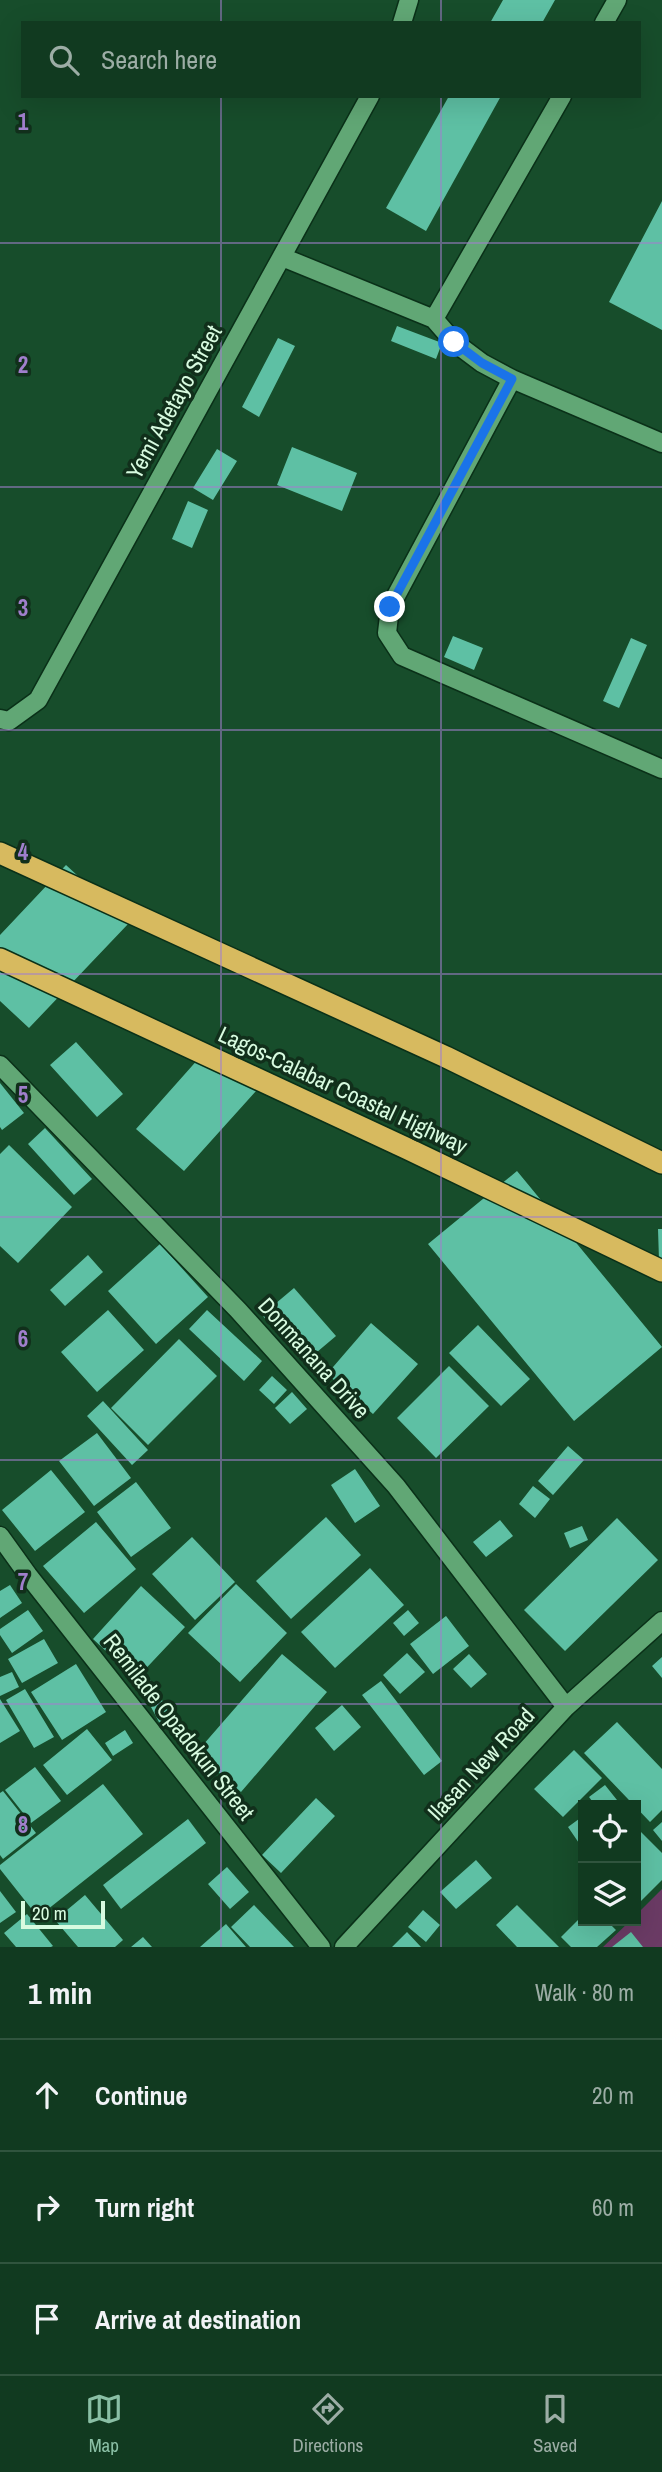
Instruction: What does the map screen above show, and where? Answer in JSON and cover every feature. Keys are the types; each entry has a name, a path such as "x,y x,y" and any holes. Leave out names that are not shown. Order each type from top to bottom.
{"highway":[{"path":"0,853 446,1057 662,1163"},
{"name":"Lagos-Calabar Coastal Highway","path":"0,959 662,1271"}],"street":[{"path":"403,21 410,0"},
{"path":"605,21 617,0"},
{"name":"Yemi Adetayo Street","path":"4,720 38,700 369,98"},
{"path":"434,320 561,98"},
{"path":"282,257 434,320 454,342 482,363 512,379 661,440"},
{"path":"512,379 390,607 387,633 402,656 662,769"},
{"name":"Donmanana Drive","path":"0,1065 238,1310 396,1486 566,1707"},
{"name":"Remilade Opadokun Street","path":"0,1536 321,1947"},
{"name":"Ilasan New Road","path":"344,1947 566,1707 662,1621"}],"shaded area":[{"path":"662,1889 662,1947 603,1947 625,1926 641,1926 641,1910"}],"building":[{"path":"503,0 555,0 543,21 491,21"},
{"path":"448,98 500,98 426,231 386,208"},
{"path":"662,201 662,330 609,302"},
{"path":"397,326 442,343 436,359 391,341"},
{"path":"278,338 295,346 259,417 242,407"},
{"path":"292,447 357,473 342,511 277,485"},
{"path":"217,449 237,461 213,500 193,488"},
{"path":"188,501 208,510 192,548 172,539"},
{"path":"453,636 483,648 474,670 444,657"},
{"path":"631,638 647,645 619,708 603,701"},
{"path":"66,865 129,923 29,1028 0,1001 0,935"},
{"path":"76,1042 123,1094 97,1117 50,1065"},
{"path":"208,1048 256,1091 184,1171 136,1129"},
{"path":"0,1083 24,1113 2,1130 0,1127"},
{"path":"45,1128 92,1179 74,1195 28,1144"},
{"path":"9,1145 72,1207 18,1263 0,1246 0,1154"},
{"path":"517,1171 662,1347 574,1421 428,1244"},
{"path":"658,1229 662,1229 662,1260 659,1260"},
{"path":"160,1244 208,1297 156,1344 108,1291"},
{"path":"88,1255 103,1272 65,1306 50,1290"},
{"path":"294,1288 336,1336 304,1363 262,1315"},
{"path":"108,1310 144,1350 97,1392 61,1352"},
{"path":"207,1310 262,1361 244,1381 189,1329"},
{"path":"371,1323 418,1364 373,1414 327,1374"},
{"path":"478,1325 530,1379 501,1406 449,1353"},
{"path":"179,1339 217,1376 148,1445 111,1408"},
{"path":"449,1366 489,1406 436,1458 397,1418"},
{"path":"272,1376 287,1390 274,1404 259,1390"},
{"path":"292,1392 307,1409 290,1424 275,1408"},
{"path":"103,1401 148,1450 132,1465 87,1416"},
{"path":"97,1433 131,1478 94,1506 59,1461"},
{"path":"568,1446 584,1460 553,1495 538,1481"},
{"path":"355,1469 380,1506 355,1523 331,1485"},
{"path":"51,1470 85,1512 35,1551 2,1510"},
{"path":"136,1482 171,1528 131,1557 97,1512"},
{"path":"533,1486 550,1499 535,1518 519,1504"},
{"path":"326,1517 361,1555 291,1619 256,1581"},
{"path":"617,1518 658,1560 565,1651 524,1610"},
{"path":"500,1520 513,1536 486,1557 473,1542"},
{"path":"96,1522 136,1569 84,1613 43,1566"},
{"path":"582,1526 588,1540 570,1548 564,1533"},
{"path":"192,1537 235,1582 195,1620 152,1574"},
{"path":"370,1568 404,1605 335,1668 301,1632"},
{"path":"236,1584 287,1633 240,1682 188,1633"},
{"path":"10,1585 22,1603 0,1618 0,1591"},
{"path":"141,1586 185,1627 136,1679 93,1639"},
{"path":"28,1610 43,1631 12,1653 0,1635 0,1629"},
{"path":"408,1610 419,1623 404,1636 393,1623"},
{"path":"446,1616 469,1646 433,1674 410,1644"},
{"path":"44,1639 58,1663 22,1683 8,1659"},
{"path":"407,1653 425,1672 400,1694 383,1675"},
{"path":"282,1654 327,1692 241,1792 196,1753"},
{"path":"469,1654 487,1674 471,1688 453,1669"},
{"path":"662,1657 662,1678 652,1666"},
{"path":"76,1664 106,1712 62,1740 31,1692"},
{"path":"12,1672 19,1687 0,1696 0,1677"},
{"path":"150,1680 161,1695 148,1704 137,1690"},
{"path":"381,1681 442,1761 424,1775 362,1695"},
{"path":"25,1689 54,1737 34,1748 6,1700"},
{"path":"0,1699 20,1731 0,1743"},
{"path":"162,1700 171,1717 160,1724 151,1707"},
{"path":"342,1705 361,1727 334,1751 315,1728"},
{"path":"617,1722 662,1769 662,1810 650,1822 641,1813 641,1800 629,1800 584,1753"},
{"path":"87,1729 112,1760 67,1795 43,1765"},
{"path":"125,1730 133,1743 113,1756 105,1743"},
{"path":"574,1750 602,1778 563,1817 534,1789"},
{"path":"35,1767 61,1801 31,1823 5,1790"},
{"path":"103,1784 143,1834 38,1917 0,1869 0,1865"},
{"path":"605,1785 617,1800 591,1800 589,1797"},
{"path":"3,1791 36,1833 3,1859 0,1855 0,1793"},
{"path":"316,1798 335,1816 281,1873 262,1855"},
{"path":"188,1819 206,1843 121,1909 103,1885"},
{"path":"578,1820 578,1842 568,1827"},
{"path":"662,1822 662,1841 653,1830"},
{"path":"641,1832 662,1853 662,1880 641,1901"},
{"path":"476,1860 492,1878 456,1909 440,1892"},
{"path":"227,1867 249,1892 230,1909 208,1884"},
{"path":"0,1891 16,1912 0,1923"},
{"path":"85,1895 123,1940 115,1947 78,1947 55,1920"},
{"path":"254,1905 294,1947 250,1947 231,1927"},
{"path":"517,1905 559,1947 517,1947 496,1925"},
{"path":"423,1910 440,1925 426,1942 408,1927"},
{"path":"27,1914 53,1946 16,1947 4,1933"},
{"path":"578,1920 578,1926 612,1926 616,1930 597,1947 571,1947 561,1937"},
{"path":"226,1924 246,1947 200,1947"},
{"path":"407,1932 421,1947 392,1947"},
{"path":"631,1932 643,1947 612,1947"},
{"path":"143,1937 152,1947 131,1947"}],"route":[{"path":"390,607 512,379 482,363 454,342"}]}
